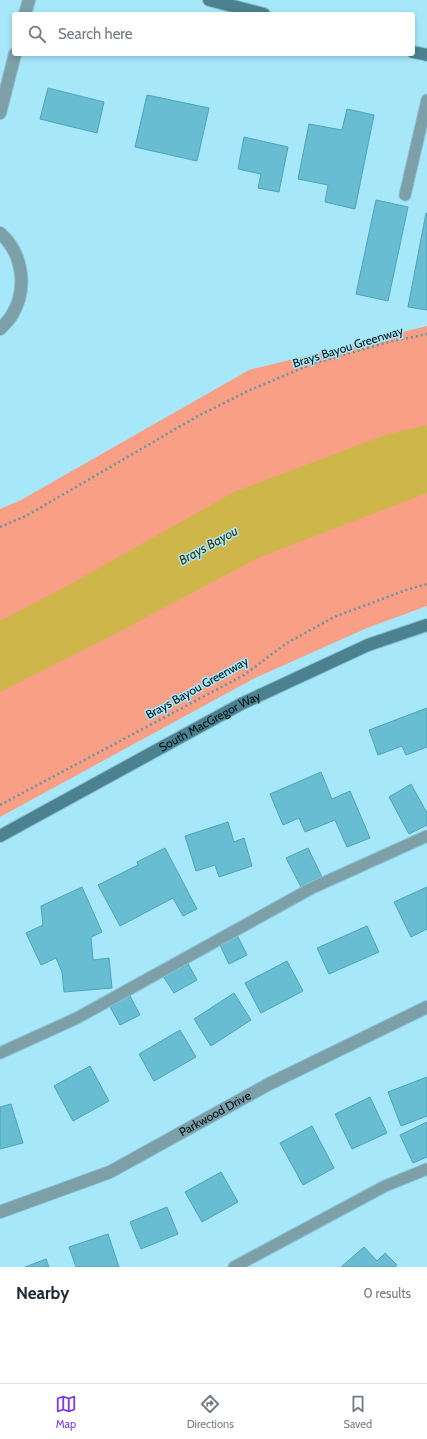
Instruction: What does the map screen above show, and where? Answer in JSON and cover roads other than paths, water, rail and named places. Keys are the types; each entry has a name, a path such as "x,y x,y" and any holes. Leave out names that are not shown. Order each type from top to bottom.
{"main road":[{"path":"209,0 256,12"},
{"path":"415,52 427,55"},
{"name":"South MacGregor Way","path":"0,836 241,704 368,645 427,625"}],"street":[{"path":"26,12 29,0"},
{"path":"0,112 14,56"},
{"path":"0,233 8,240 18,257 22,277 20,297 12,316 0,329"},
{"name":"Parkwood Drive","path":"0,1212 110,1172 269,1084 427,1007"}],"lane":[{"path":"405,195 427,100"},
{"path":"0,1053 77,1018 312,888 427,836"},
{"path":"234,1267 385,1186 427,1169"}],"water":[{"name":"Brays Bayou","path":"427,425 427,493 260,557 109,637 0,692 0,621 65,587 234,492 385,435"}]}
